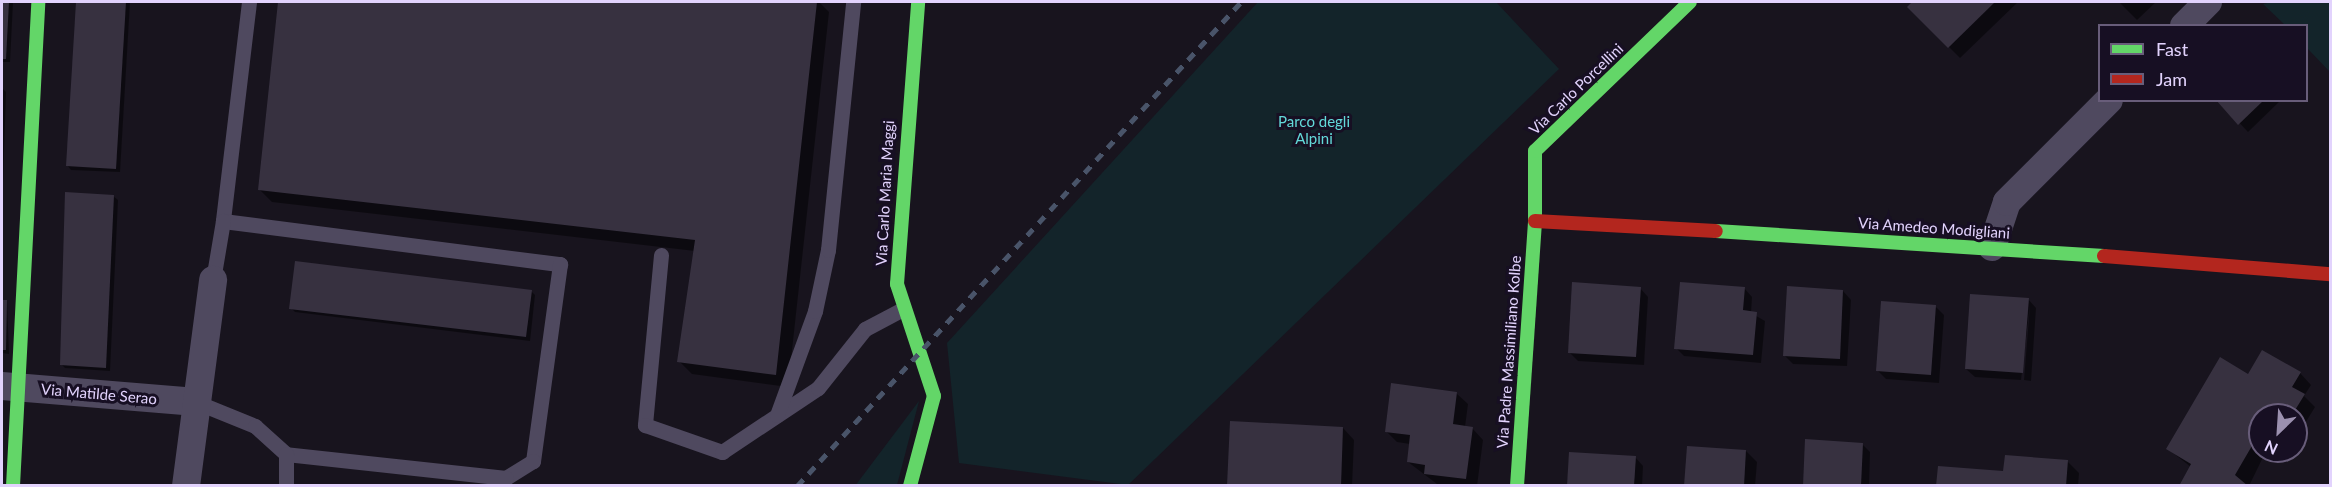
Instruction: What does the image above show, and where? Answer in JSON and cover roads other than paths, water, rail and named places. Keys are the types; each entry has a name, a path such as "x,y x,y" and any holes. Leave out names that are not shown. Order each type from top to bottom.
{"street":[{"path":"13,486 10,386 38,2"},
{"name":"Via Carlo Maria Maggi","path":"910,486 929,426 934,396 932,382 903,309 897,284 898,224 918,2"},
{"name":"Via Carlo Porcellini","path":"1535,221 1535,151 1690,2"},
{"path":"2186,24 2208,2"},
{"path":"1992,247 2007,202 2107,102"},
{"name":"Via Amedeo Modigliani","path":"1535,221 1992,247 2331,274"},
{"name":"Via Padre Massimiliano Kolbe","path":"1517,486 1535,221"},
{"path":"186,486 213,280"},
{"name":"Via Matilde Serao","path":"10,386 196,402"}],"lane":[{"path":"213,280 223,221 249,2"},
{"path":"777,415 815,311 828,250 853,2"},
{"path":"196,402 255,426 286,454 506,478 533,460 560,264 223,221"},
{"path":"662,255 645,425 722,452 818,388 865,329 903,309"},
{"path":"286,454 286,486"}],"railway":[{"path":"797,486 1241,2"}],"park label":[{"name":"Parco degli Alpini","path":"1314,130"}]}
